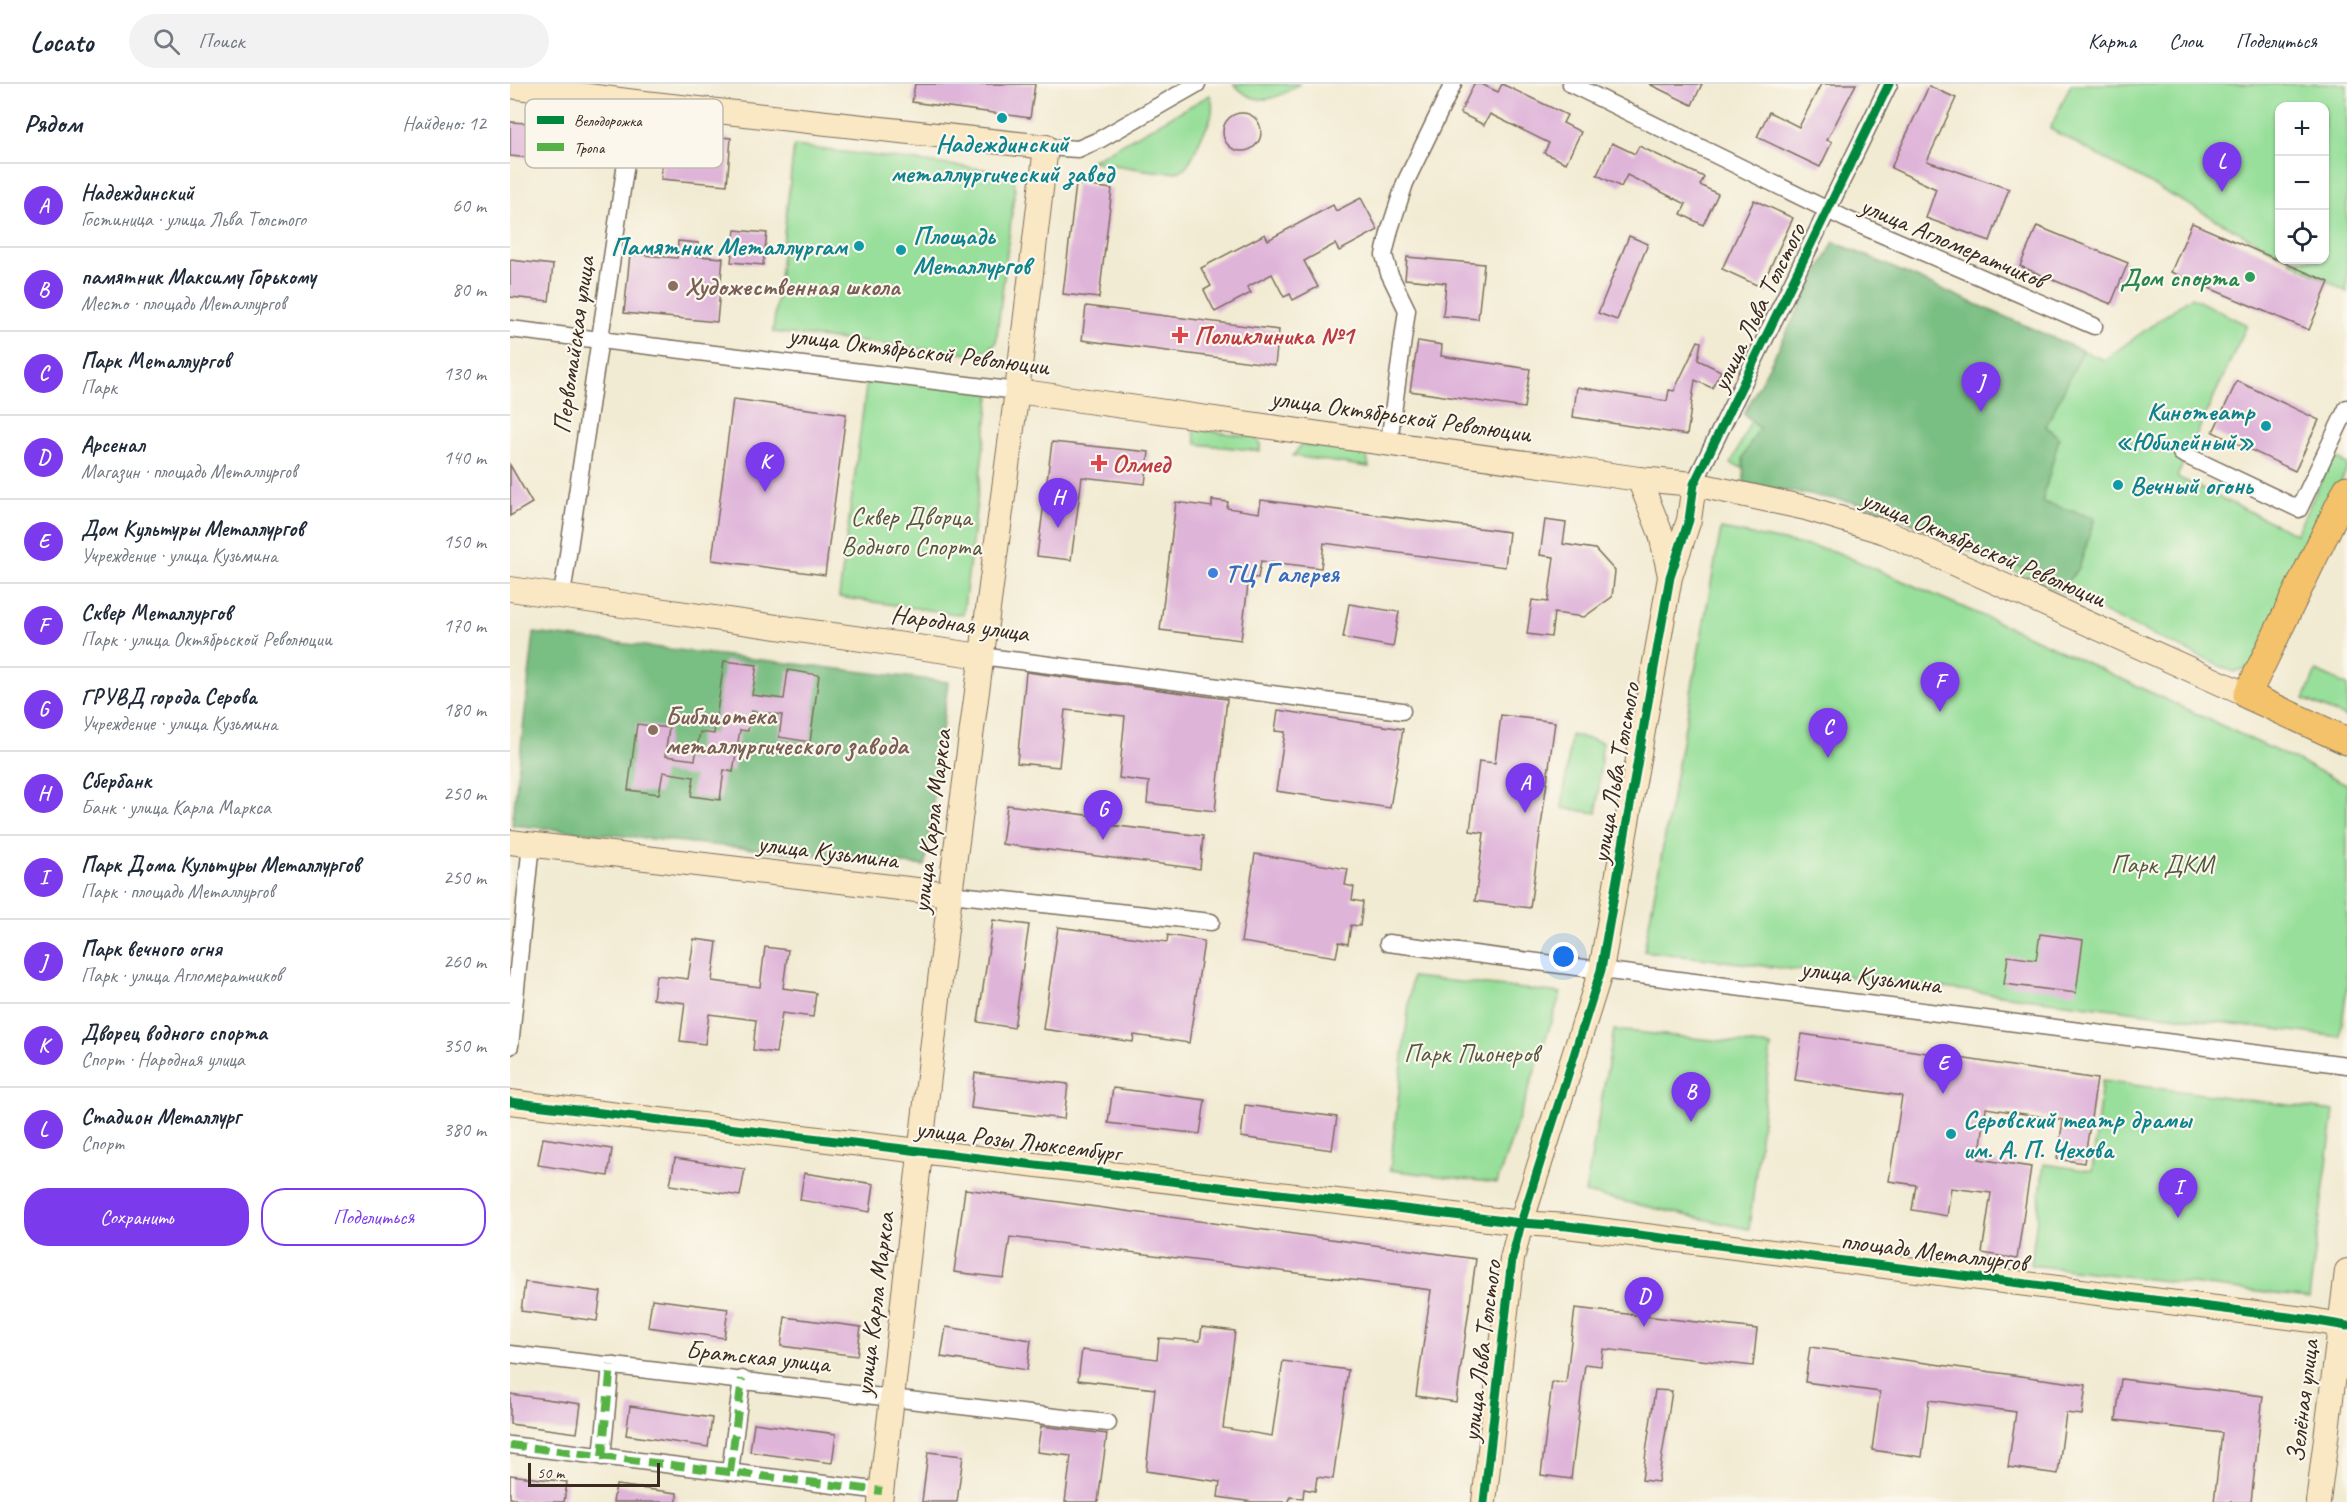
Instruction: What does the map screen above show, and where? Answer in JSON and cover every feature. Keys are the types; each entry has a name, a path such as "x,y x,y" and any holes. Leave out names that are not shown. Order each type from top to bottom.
{"main road":[{"path":"2347,489 2247,695 2347,741"}],"street":[{"path":"723,112 1078,149 1197,84"},
{"path":"1389,442 1407,309 1389,273 1384,255 1389,229 1405,183 1453,84"},
{"name":"улица Агломератчиков","path":"1571,84 1828,210 2094,326"},
{"name":"улица Льва Толстого","path":"1484,1502 1512,1260 1521,1223 1601,970 1670,577 1689,520 1694,484 1889,84"},
{"path":"510,86 611,99"},
{"name":"улица Карла Маркса","path":"881,1497 950,894 1017,391 1046,147"},
{"name":"Первомайская улица","path":"562,595 624,168"},
{"name":"улица Октябрьской Революции","path":"510,329 1017,391 1639,479 1694,484 1806,508 1885,532 2247,695"},
{"path":"2181,453 2299,509 2347,408"},
{"path":"1639,479 1661,534 1670,577"},
{"name":"Народная улица","path":"510,589 981,656 1402,711"},
{"path":"510,1046 520,843"},
{"name":"улица Кузьмина","path":"520,843 950,894 1211,922"},
{"name":"улица Кузьмина","path":"1388,943 2347,1065"},
{"name":"улица Розы Люксембург","path":"510,1102 921,1149 1521,1223"},
{"name":"площадь Металлургов","path":"1521,1223 1567,1226 1791,1253 2344,1326"},
{"name":"Зелёная улица","path":"2318,1502 2344,1326 2347,1271"},
{"name":"Братская улица","path":"510,1354 1108,1422"},
{"path":"602,1456 610,1365"},
{"path":"730,1472 742,1379"},
{"path":"510,1445 730,1472 881,1497"}],"green space":[{"path":"1234,84 1299,84 1283,94 1258,99 1242,92"},
{"path":"2071,84 2347,84 2347,292 2296,264 2329,264 2329,102 2275,102 2275,252 2050,129"},
{"path":"1210,95 1212,110 1210,120 1186,167 1182,170 1153,171 1091,161"},
{"path":"794,146 1006,172 1014,180 1015,187 996,343 978,355 773,332"},
{"path":"1834,242 2104,360 2191,297 2247,325 2177,477 2296,534 2333,456 2347,464 2347,469 2312,541 2306,539 2252,667 2233,672 1891,514 1731,464"},
{"path":"1834,242 2083,351 2046,426 2059,438 2042,502 2095,518 2079,568 2064,585 1870,505 1744,484 1743,457 1759,428 1744,414"},
{"name":"Сквер Дворца Водного Спорта","path":"868,372 991,388 963,615 839,597"},
{"path":"1193,429 1255,437 1260,443 1260,451 1197,444"},
{"path":"1301,445 1366,451 1369,467 1293,456"},
{"name":"Парк ДКМ","path":"1721,529 1834,551 2038,640 2347,784 2347,988 2340,1037 1644,951"},
{"path":"534,633 948,682 925,866 512,825"},
{"path":"2316,671 2347,685 2347,718 2304,699"},
{"path":"1571,735 1602,742 1597,813 1562,808"},
{"name":"Парк Пионеров","path":"1412,977 1561,993 1497,1183 1390,1170"},
{"path":"1614,1030 1771,1046 1749,1229 1585,1193"},
{"path":"2102,1081 2334,1111 2309,1298 2031,1265 2044,1164 2092,1171"}],"building":[{"path":"915,84 1035,84 1030,118 912,102"},
{"path":"1474,84 1481,84 1498,92 1502,84 1567,115 1563,123 1581,132 1566,163 1544,153 1549,143 1490,114 1484,125 1460,113"},
{"path":"1649,84 1702,84 1692,105"},
{"path":"1821,84 1856,84 1827,140 1832,142 1820,167 1757,137 1769,112 1799,127"},
{"path":"1929,86 1956,98 1927,161 2009,189 1990,241 1926,218 1936,189 1891,168"},
{"path":"1242,113 1249,114 1255,119 1260,125 1260,139 1255,145 1249,150 1242,151 1235,150 1229,145 1224,139 1223,132 1224,125 1229,119 1235,114"},
{"path":"510,122 525,123 525,157 510,156"},
{"path":"723,137 731,138 727,185 661,179 662,168 723,168"},
{"path":"1612,143 1635,154 1639,146 1704,177 1700,185 1718,194 1703,225 1681,214 1686,204 1627,175 1621,187 1597,175"},
{"path":"1076,184 1112,189 1099,298 1063,294"},
{"path":"1361,198 1378,230 1339,251 1335,244 1304,261 1318,287 1293,300 1290,294 1284,297 1272,274 1247,287 1251,293 1215,312 1204,290 1211,286 1201,268 1265,234 1268,240 1333,205 1336,211"},
{"path":"1754,200 1793,218 1761,287 1722,269"},
{"name":"Дом спорта","path":"2192,223 2275,259 2275,264 2287,264 2329,282 2309,330 2171,272"},
{"path":"2037,226 2128,263 2111,304 2020,266"},
{"path":"735,230 767,233 763,265 731,262"},
{"path":"1629,236 1648,244 1617,320 1598,313"},
{"name":"Художественная школа","path":"678,241 698,243 697,256 723,258 717,322 624,313 630,254 677,258"},
{"path":"1407,257 1484,264 1478,319 1443,316 1446,283 1405,279"},
{"path":"510,260 553,265 549,301 510,297"},
{"name":"Поликлиника №1","path":"1086,306 1279,330 1275,365 1082,340"},
{"path":"1418,341 1442,345 1441,356 1530,369 1524,408 1410,391"},
{"path":"1698,341 1701,342 1698,360 1721,371 1712,388 1695,380 1687,435 1573,417 1577,387 1667,401 1669,390 1674,391"},
{"name":"Кинотеатр «Юбилейный»","path":"2237,381 2319,420 2295,471 2213,432"},
{"path":"733,399 846,414 825,575 712,560"},
{"path":"1052,442 1149,452 1145,484 1082,477 1071,560 1037,556"},
{"path":"510,465 532,503 510,516"},
{"name":"ТЦ Галерея","path":"1212,500 1228,502 1227,508 1259,513 1261,500 1509,532 1505,567 1324,543 1321,568 1261,561 1258,578 1249,577 1241,640 1160,630 1176,502 1212,507"},
{"path":"1545,520 1566,523 1563,544 1595,549 1615,571 1612,597 1584,617 1554,613 1551,637 1527,634 1532,600 1548,602 1554,557 1540,555"},
{"path":"1349,604 1399,612 1393,647 1343,638"},
{"name":"Библиотека металлургического завода","path":"724,661 757,665 752,695 784,699 788,670 819,675 810,742 779,737 782,715 751,711 748,731 740,730 733,772 724,770 720,800 691,796 694,777 663,772 659,794 628,790 637,724 669,728 665,756 695,760 700,732 714,734"},
{"path":"1026,672 1227,699 1215,811 1147,803 1149,782 1119,778 1125,716 1065,710 1059,767 1017,763"},
{"path":"1278,710 1403,729 1390,808 1276,791 1285,732 1275,731"},
{"path":"1501,715 1555,722 1530,908 1475,901 1484,833 1470,831 1479,761 1495,763"},
{"path":"1007,805 1110,818 1109,825 1203,836 1200,869 1002,844"},
{"path":"1255,854 1348,869 1345,885 1354,887 1352,900 1363,902 1360,926 1351,925 1348,944 1339,942 1336,957 1241,942"},
{"path":"993,920 1029,925 1014,1028 978,1022"},
{"path":"1058,927 1167,942 1168,935 1204,941 1189,1043 1134,1035 1133,1042 1043,1029"},
{"path":"2040,934 2083,940 2076,993 2004,984 2008,956 2036,960"},
{"path":"694,939 717,942 712,981 760,987 765,947 788,950 783,988 816,993 813,1017 782,1013 776,1053 753,1050 756,1020 709,1014 705,1044 680,1041 685,1003 653,999 656,975 688,979"},
{"path":"1802,1034 2097,1079 2084,1163 2057,1159 2063,1120 1986,1108 1979,1159 2031,1167 2017,1259 1982,1253 1991,1193 1951,1188 1947,1216 1912,1210 1916,1185 1889,1181 1902,1096 1795,1080"},
{"path":"975,1073 1068,1084 1064,1119 971,1108"},
{"path":"1113,1088 1205,1100 1200,1134 1108,1123"},
{"path":"1245,1105 1337,1117 1332,1150 1241,1137"},
{"path":"543,1138 612,1149 608,1176 538,1165"},
{"path":"675,1158 745,1169 740,1196 670,1185"},
{"path":"804,1173 874,1184 870,1212 800,1200"},
{"path":"965,1189 1476,1259 1456,1402 1416,1396 1431,1290 1010,1237 1004,1278 954,1272"},
{"path":"525,1282 601,1292 597,1321 521,1311"},
{"path":"652,1299 728,1309 724,1338 648,1327"},
{"path":"1575,1308 1757,1329 1753,1366 1603,1349 1601,1366 1585,1364 1571,1479 1541,1475 1552,1382 1566,1383"},
{"path":"785,1317 861,1327 857,1356 781,1346"},
{"path":"946,1327 1031,1340 1027,1370 941,1357"},
{"path":"1202,1327 1235,1331 1223,1428 1272,1436 1283,1361 1348,1370 1333,1479 1317,1477 1315,1491 1304,1489 1303,1498 1290,1497 1289,1502 1253,1502 1218,1497 1220,1482 1146,1471 1155,1389 1078,1380 1082,1350 1157,1359 1159,1338 1200,1341"},
{"path":"1810,1347 2086,1385 2082,1415 2066,1413 2058,1474 2008,1467 2016,1412 1929,1400 1922,1457 1872,1450 1880,1392 1805,1382"},
{"path":"2121,1379 2263,1396 2251,1502 2214,1502 2222,1433 2116,1420"},
{"path":"1655,1390 1672,1391 1658,1482 1642,1480"},
{"path":"510,1394 581,1404 577,1433 510,1424"},
{"path":"630,1406 712,1418 708,1447 626,1435"},
{"path":"754,1423 836,1434 832,1463 750,1452"},
{"path":"1041,1426 1107,1434 1098,1502 1065,1502 1071,1456 1037,1452"},
{"path":"928,1452 963,1456 957,1502 922,1502"},
{"path":"510,1475 567,1482 564,1502 510,1498"},
{"path":"616,1485 677,1493 677,1502 613,1502"}],"marked path":[{"path":"602,1457 611,1365"},
{"path":"730,1472 742,1379"},
{"path":"510,1445 882,1491"}],"cycle path":[{"path":"1484,1502 1512,1259 1521,1223 1601,970 1670,577 1689,520 1694,484 1889,84"},
{"path":"510,1102 1521,1223 1567,1226 2347,1326"}],"place":[{"name":"Надеждинский металлургический завод","path":"1002,118"},
{"name":"Стадион Металлург","path":"2222,192"},
{"name":"Памятник Металлургам","path":"859,246"},
{"name":"Площадь Металлургов","path":"901,250"},
{"name":"Дом спорта","path":"2250,277"},
{"name":"Художественная школа","path":"673,286"},
{"name":"Поликлиника №1","path":"1180,335"},
{"name":"Парк вечного огня","path":"1981,412"},
{"name":"Кинотеатр «Юбилейный»","path":"2266,426"},
{"name":"Олмед","path":"1099,463"},
{"name":"Вечный огонь","path":"2118,485"},
{"name":"Дворец водного спорта","path":"765,492"},
{"name":"Сбербанк","path":"1058,528"},
{"name":"ТЦ Галерея","path":"1213,573"},
{"name":"Сквер Металлургов","path":"1940,712"},
{"name":"Библиотека металлургического завода","path":"653,730"},
{"name":"Парк Металлургов","path":"1828,758"},
{"name":"Надеждинский","path":"1525,813"},
{"name":"ГРУВД города Серова","path":"1103,840"},
{"name":"Дом Культуры Металлургов","path":"1943,1094"},
{"name":"памятник Максиму Горькому","path":"1691,1122"},
{"name":"Серовский театр драмы им. А. П. Чехова","path":"1951,1134"},
{"name":"Парк Дома Культуры Металлургов","path":"2178,1218"},
{"name":"Арсенал","path":"1644,1327"}]}
